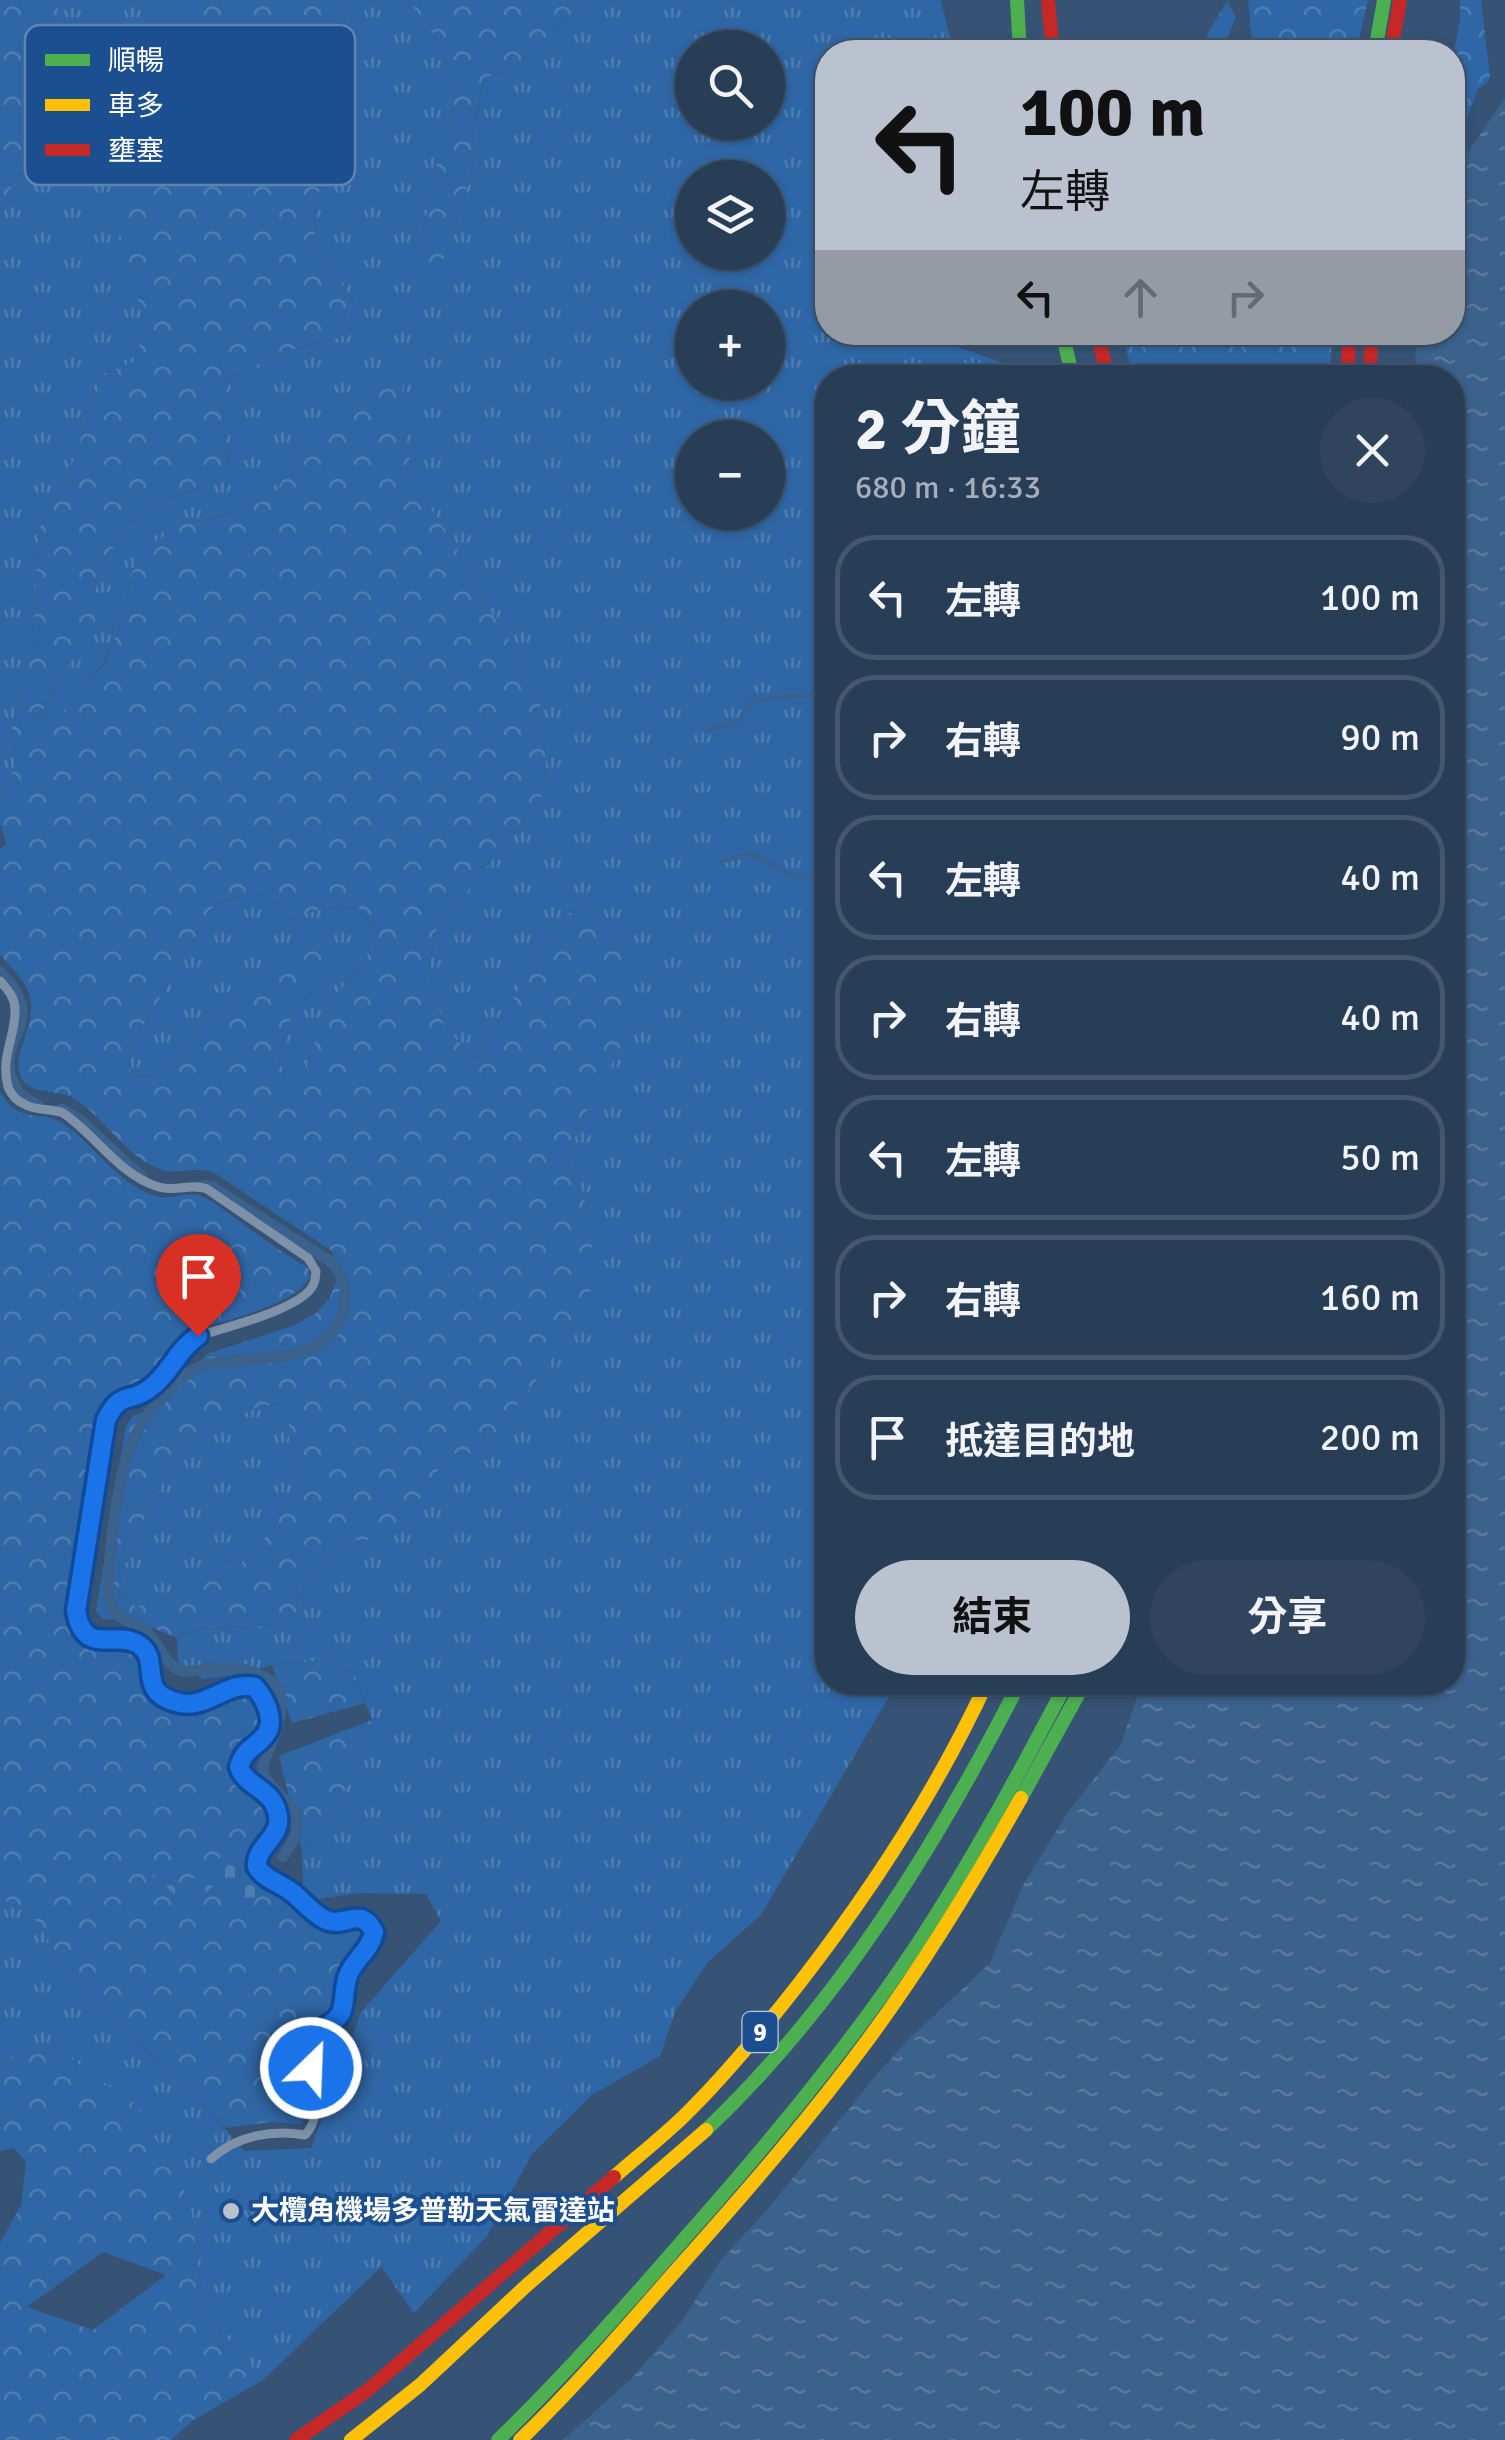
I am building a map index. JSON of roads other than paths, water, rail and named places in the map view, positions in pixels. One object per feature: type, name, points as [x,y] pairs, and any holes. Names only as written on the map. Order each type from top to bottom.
[{"type":"main road","points":[[1016,0],[1019,40]]},
{"type":"main road","points":[[1048,0],[1052,40]]},
{"type":"main road","points":[[1378,40],[1384,0]]},
{"type":"main road","points":[[1393,40],[1400,0]]},
{"type":"main road","name":"9","points":[[296,2440],[368,2390],[668,2130],[753,2042],[842,1928],[910,1824],[981,1695]]},
{"type":"main road","name":"9","points":[[351,2440],[658,2174],[766,2068],[865,1946],[934,1842],[1014,1695]]},
{"type":"main road","points":[[498,2440],[597,2337],[768,2142],[839,2054],[897,1975],[955,1884],[1016,1780],[1059,1695]]},
{"type":"main road","points":[[520,2440],[572,2389],[848,2068],[969,1892],[1078,1695]]},
{"type":"street","points":[[0,981],[15,1006],[1,1061],[4,1081],[13,1095],[24,1105],[63,1113],[146,1182],[166,1188],[208,1189],[308,1258],[316,1271],[312,1288],[303,1297],[286,1307],[198,1336],[151,1387],[123,1398],[114,1406],[106,1420],[76,1611],[81,1628],[90,1637],[142,1647],[150,1660],[153,1686],[168,1699],[194,1704],[238,1686],[259,1690],[268,1710],[268,1730],[246,1752],[239,1769],[246,1780],[268,1795],[278,1812],[278,1823],[258,1853],[257,1867],[326,1920],[360,1918],[374,1932],[372,1943],[350,1972],[338,2018],[320,2032],[315,2044],[311,2068],[314,2126],[304,2134],[272,2132],[243,2140],[212,2159]]},
{"type":"water","points":[[1505,98],[1505,2440],[563,2440],[632,2378],[682,2321],[720,2261],[771,2205],[876,2075],[990,1963],[1023,1885],[1066,1815],[1121,1744],[1138,1695],[1465,1695],[1465,365],[1415,365],[1416,345],[1465,345],[1465,157]]},
{"type":"waterway","points":[[707,730],[738,722],[752,700],[815,694]]},
{"type":"waterway","points":[[723,861],[752,854],[795,876],[815,875]]},
{"type":"waterway","points":[[0,972],[22,1008],[10,1054],[10,1073],[17,1089],[38,1105]]},
{"type":"waterway","points":[[61,1109],[79,1119],[142,1177]]},
{"type":"waterway","points":[[199,1186],[211,1186],[333,1263],[344,1286],[343,1312],[336,1328],[311,1348],[278,1357],[203,1365],[158,1401],[139,1429],[124,1466],[111,1541],[109,1597],[115,1612],[148,1633],[177,1668],[243,1669],[276,1686],[280,1715],[263,1772],[296,1813],[296,1836],[283,1857]]},
{"type":"place","name":"大欖角機場多普勒天氣雷達站","points":[[231,2211]]}]
